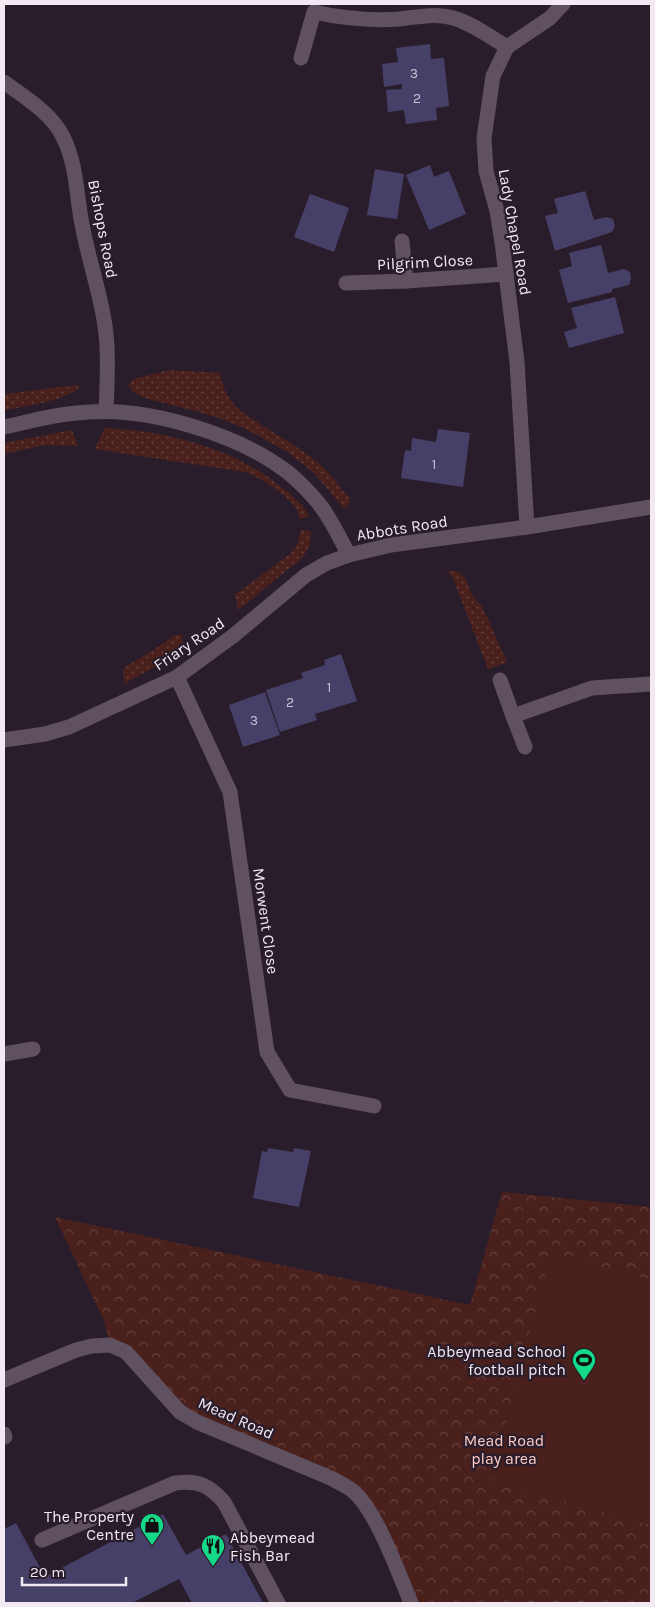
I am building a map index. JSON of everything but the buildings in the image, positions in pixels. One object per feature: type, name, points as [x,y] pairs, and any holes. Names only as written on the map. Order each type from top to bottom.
[{"type":"street","points":[[301,58],[315,8],[352,18],[398,19],[420,16],[452,18],[468,24],[507,47],[550,18],[563,4]]},
{"type":"street","name":"Lady Chapel Road","points":[[507,47],[493,76],[484,138],[486,171],[496,211],[517,362],[527,527]]},
{"type":"street","name":"Bishops Road","points":[[4,82],[47,115],[62,134],[70,154],[76,180],[86,247],[102,312],[107,346],[106,411]]},
{"type":"street","points":[[402,241],[406,281]]},
{"type":"street","name":"Pilgrim Close","points":[[346,283],[506,274]]},
{"type":"street","name":"Abbots Road","points":[[4,427],[66,414],[106,411],[143,415],[190,426],[244,446],[271,461],[299,482],[318,502],[349,555],[391,545],[527,527],[651,507]]},
{"type":"street","name":"Friary Road","points":[[4,740],[45,734],[69,727],[177,677],[233,636],[306,575],[327,563],[349,555]]},
{"type":"street","name":"Morwent Close","points":[[177,677],[230,792],[267,1052],[290,1090],[374,1106]]},
{"type":"street","points":[[500,680],[525,748]]},
{"type":"street","points":[[513,716],[592,688],[651,684]]},
{"type":"street","points":[[4,1054],[33,1049]]},
{"type":"street","name":"Mead Road","points":[[4,1380],[76,1350],[92,1346],[110,1345],[126,1352],[180,1412],[197,1422],[333,1479],[353,1491],[369,1510],[411,1603]]},
{"type":"street","points":[[42,1540],[176,1483],[187,1481],[200,1484],[213,1489],[224,1502],[278,1603]]},
{"type":"green space","points":[[169,370],[220,373],[223,385],[232,402],[253,420],[300,449],[321,465],[349,498],[350,501],[347,507],[344,508],[314,473],[286,451],[225,420],[145,398],[134,392],[128,385],[134,379]]},
{"type":"green space","points":[[76,385],[80,387],[54,400],[4,410],[4,394]]},
{"type":"green space","points":[[105,428],[174,437],[219,451],[261,472],[300,503],[309,516],[300,519],[296,508],[280,492],[245,472],[94,449]]},
{"type":"green space","points":[[72,430],[78,446],[45,445],[4,454],[4,443]]},
{"type":"green space","points":[[301,530],[311,531],[311,539],[304,556],[238,610],[235,595],[291,553],[297,545]]},
{"type":"green space","points":[[454,571],[460,573],[465,578],[471,593],[483,608],[507,662],[488,669],[452,576],[448,573],[442,573]]},
{"type":"green space","points":[[175,635],[182,635],[183,651],[124,684],[123,668]]},
{"type":"green space","name":"Mead Road play area","points":[[502,1192],[651,1207],[651,1603],[411,1603],[353,1491],[197,1422],[110,1345],[104,1321],[55,1217],[470,1305]]},
{"type":"green space","name":"Abbeymead School football pitch","points":[[551,1254],[651,1280],[651,1525],[490,1482]]},
{"type":"place","name":"Abbeymead School football pitch","points":[[584,1381]]},
{"type":"place","name":"The Property Centre","points":[[152,1546]]},
{"type":"place","name":"Abbeymead Fish Bar","points":[[213,1567]]}]
